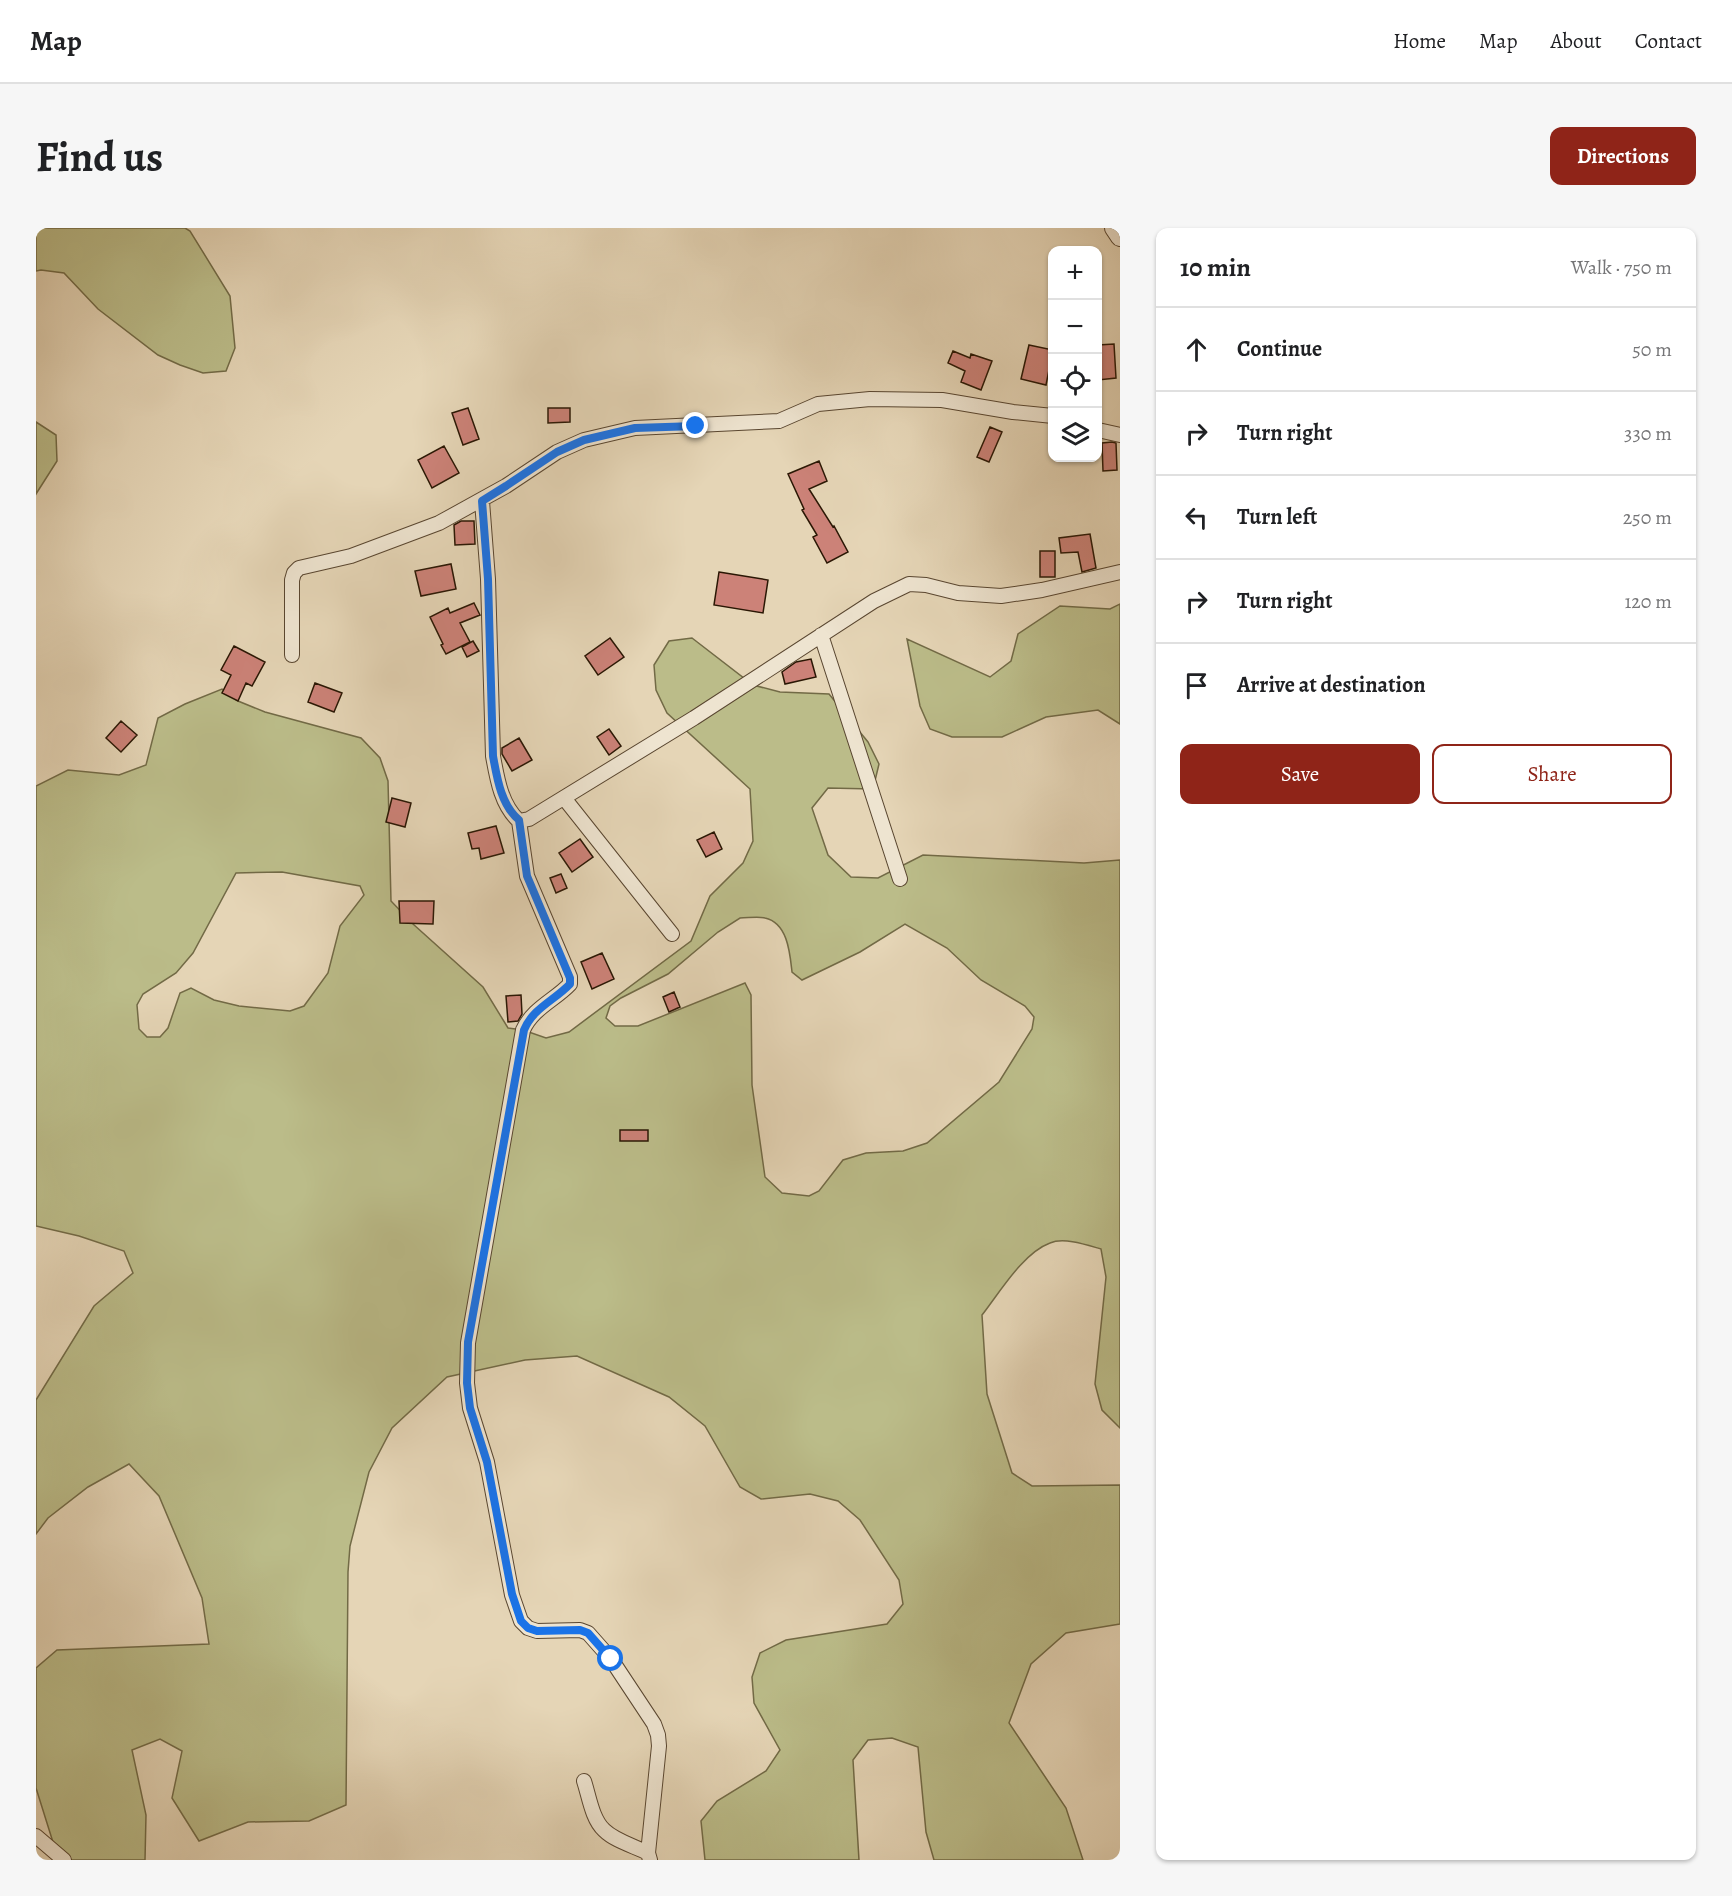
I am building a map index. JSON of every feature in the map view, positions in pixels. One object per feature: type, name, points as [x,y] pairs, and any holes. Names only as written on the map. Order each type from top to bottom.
[{"type":"street","points":[[1114,228],[1120,237]]},
{"type":"street","points":[[292,655],[292,580],[294,573],[308,565],[351,556],[439,522],[482,501],[557,452],[584,440],[635,428],[779,421],[818,404],[870,399],[942,400],[1048,416]]},
{"type":"street","points":[[1102,431],[1120,435]]},
{"type":"street","points":[[482,501],[488,579],[493,756],[497,783],[512,814],[519,820],[527,876],[570,978],[570,984],[537,1010],[528,1020],[524,1030],[468,1342],[467,1383],[470,1408],[487,1462],[512,1594],[521,1621],[528,1628],[537,1631],[580,1630],[588,1633],[611,1659],[654,1724],[659,1746],[649,1856],[613,1837],[603,1829],[594,1813],[584,1781]]},
{"type":"street","points":[[519,820],[529,819],[564,798],[694,718],[874,601],[909,584],[926,585],[958,593],[1001,596],[1042,590],[1120,572]]},
{"type":"street","points":[[821,635],[900,879]]},
{"type":"street","points":[[564,798],[672,934]]},
{"type":"street","points":[[36,1836],[64,1860]]},
{"type":"green space","points":[[36,228],[185,228],[190,231],[230,296],[235,348],[226,371],[203,373],[158,355],[98,309],[64,273],[36,271]]},
{"type":"green space","points":[[36,422],[56,435],[57,461],[36,494]]},
{"type":"green space","points":[[1120,604],[1120,724],[1098,710],[1046,717],[1002,737],[952,737],[930,729],[920,706],[907,639],[990,677],[1011,661],[1018,634],[1060,606],[1110,609]]},
{"type":"green space","points":[[692,638],[753,685],[780,692],[829,694],[868,742],[879,764],[873,789],[828,788],[812,808],[828,855],[851,877],[878,878],[923,855],[1084,863],[1120,860],[1120,1428],[1102,1410],[1095,1384],[1106,1277],[1101,1249],[1076,1242],[1062,1241],[1056,1241],[1040,1248],[1021,1264],[982,1315],[987,1394],[1012,1473],[1032,1486],[1120,1485],[1120,1624],[1066,1633],[1031,1664],[1009,1723],[1066,1808],[1083,1860],[934,1860],[926,1832],[918,1747],[892,1738],[868,1740],[853,1760],[859,1860],[705,1860],[701,1821],[717,1801],[766,1771],[780,1750],[754,1703],[752,1677],[760,1653],[786,1640],[887,1624],[903,1604],[899,1580],[860,1520],[838,1501],[810,1494],[761,1499],[740,1487],[705,1426],[669,1397],[577,1356],[525,1360],[447,1377],[392,1428],[369,1472],[350,1546],[348,1572],[346,1805],[309,1821],[248,1822],[199,1841],[172,1798],[182,1751],[160,1739],[132,1750],[146,1815],[145,1860],[64,1860],[57,1855],[36,1788],[36,1668],[57,1650],[209,1644],[202,1598],[159,1496],[129,1464],[88,1487],[48,1518],[36,1534],[36,1400],[94,1306],[133,1273],[124,1251],[79,1236],[36,1226],[36,786],[68,770],[119,775],[146,765],[158,718],[222,689],[238,701],[265,712],[361,738],[380,758],[388,781],[391,901],[483,987],[508,1028],[523,1030],[546,1038],[569,1032],[691,941],[710,896],[743,863],[753,841],[750,789],[667,713],[656,690],[654,665],[669,641]],"holes":[[[282,872],[360,886],[364,895],[340,926],[328,973],[304,1006],[290,1011],[239,1006],[214,1000],[191,988],[180,993],[168,1028],[160,1037],[147,1037],[139,1029],[137,1005],[143,994],[176,973],[193,953],[236,873]],[[762,917],[779,926],[786,940],[792,972],[802,980],[860,952],[905,924],[947,948],[981,980],[1025,1006],[1034,1017],[1032,1029],[999,1082],[927,1143],[903,1151],[866,1153],[843,1160],[819,1191],[809,1196],[782,1193],[765,1177],[752,1085],[751,995],[745,983],[638,1026],[615,1026],[606,1018],[610,1006],[668,974],[718,932],[740,918]]]},
{"type":"building","points":[[1114,344],[1116,378],[1102,380],[1102,345]]},
{"type":"building","points":[[1029,345],[1048,349],[1046,385],[1021,379]]},
{"type":"building","points":[[953,351],[970,358],[971,354],[992,361],[981,390],[961,382],[965,371],[948,363]]},
{"type":"building","points":[[468,408],[479,439],[463,445],[452,413]]},
{"type":"building","points":[[548,408],[570,408],[570,422],[548,423]]},
{"type":"building","points":[[990,427],[1002,432],[989,462],[977,457]]},
{"type":"building","points":[[1102,443],[1116,443],[1117,470],[1103,471]]},
{"type":"building","points":[[444,446],[459,473],[432,488],[418,460]]},
{"type":"building","points":[[819,461],[827,481],[809,489],[848,552],[827,563],[813,537],[817,535],[802,510],[804,509],[788,474]]},
{"type":"building","points":[[461,521],[474,521],[475,544],[455,545],[454,525]]},
{"type":"building","points":[[1090,534],[1096,568],[1082,572],[1078,552],[1061,553],[1059,538]]},
{"type":"building","points":[[1040,551],[1055,551],[1055,577],[1040,577]]},
{"type":"building","points":[[451,564],[456,589],[421,596],[415,571]]},
{"type":"building","points":[[719,572],[768,580],[763,613],[714,605]]},
{"type":"building","points":[[474,603],[480,615],[460,623],[470,642],[446,654],[430,617],[448,608],[450,613]]},
{"type":"building","points":[[610,638],[624,657],[598,675],[585,656]]},
{"type":"building","points":[[473,641],[479,651],[467,657],[462,647]]},
{"type":"building","points":[[234,646],[265,662],[252,686],[246,683],[238,701],[222,693],[231,675],[221,670]]},
{"type":"building","points":[[811,659],[816,677],[785,684],[782,672],[796,662]]},
{"type":"building","points":[[315,683],[342,693],[334,712],[308,702]]},
{"type":"building","points":[[121,721],[137,735],[121,752],[106,738]]},
{"type":"building","points":[[609,729],[621,746],[609,755],[597,737]]},
{"type":"building","points":[[519,738],[532,760],[512,771],[502,754],[502,748]]},
{"type":"building","points":[[392,798],[411,803],[405,827],[386,822]]},
{"type":"building","points":[[496,826],[504,853],[481,859],[479,848],[472,849],[468,833]]},
{"type":"building","points":[[714,832],[722,849],[706,857],[697,840]]},
{"type":"building","points":[[580,839],[593,857],[572,872],[559,853]]},
{"type":"building","points":[[561,874],[567,888],[556,893],[550,878]]},
{"type":"building","points":[[399,901],[434,901],[433,924],[400,923]]},
{"type":"building","points":[[602,953],[614,979],[592,989],[581,962]]},
{"type":"building","points":[[674,992],[680,1007],[669,1012],[663,997]]},
{"type":"building","points":[[521,995],[522,1014],[518,1021],[508,1022],[506,996]]},
{"type":"building","points":[[620,1130],[648,1130],[648,1141],[620,1141]]},
{"type":"route","points":[[611,1659],[588,1633],[580,1630],[537,1631],[528,1628],[521,1621],[512,1594],[487,1462],[470,1408],[467,1383],[468,1342],[524,1030],[528,1020],[537,1010],[570,984],[570,978],[527,876],[519,820],[512,814],[497,783],[493,756],[488,579],[482,501],[557,452],[584,440],[635,428],[696,426]]}]
